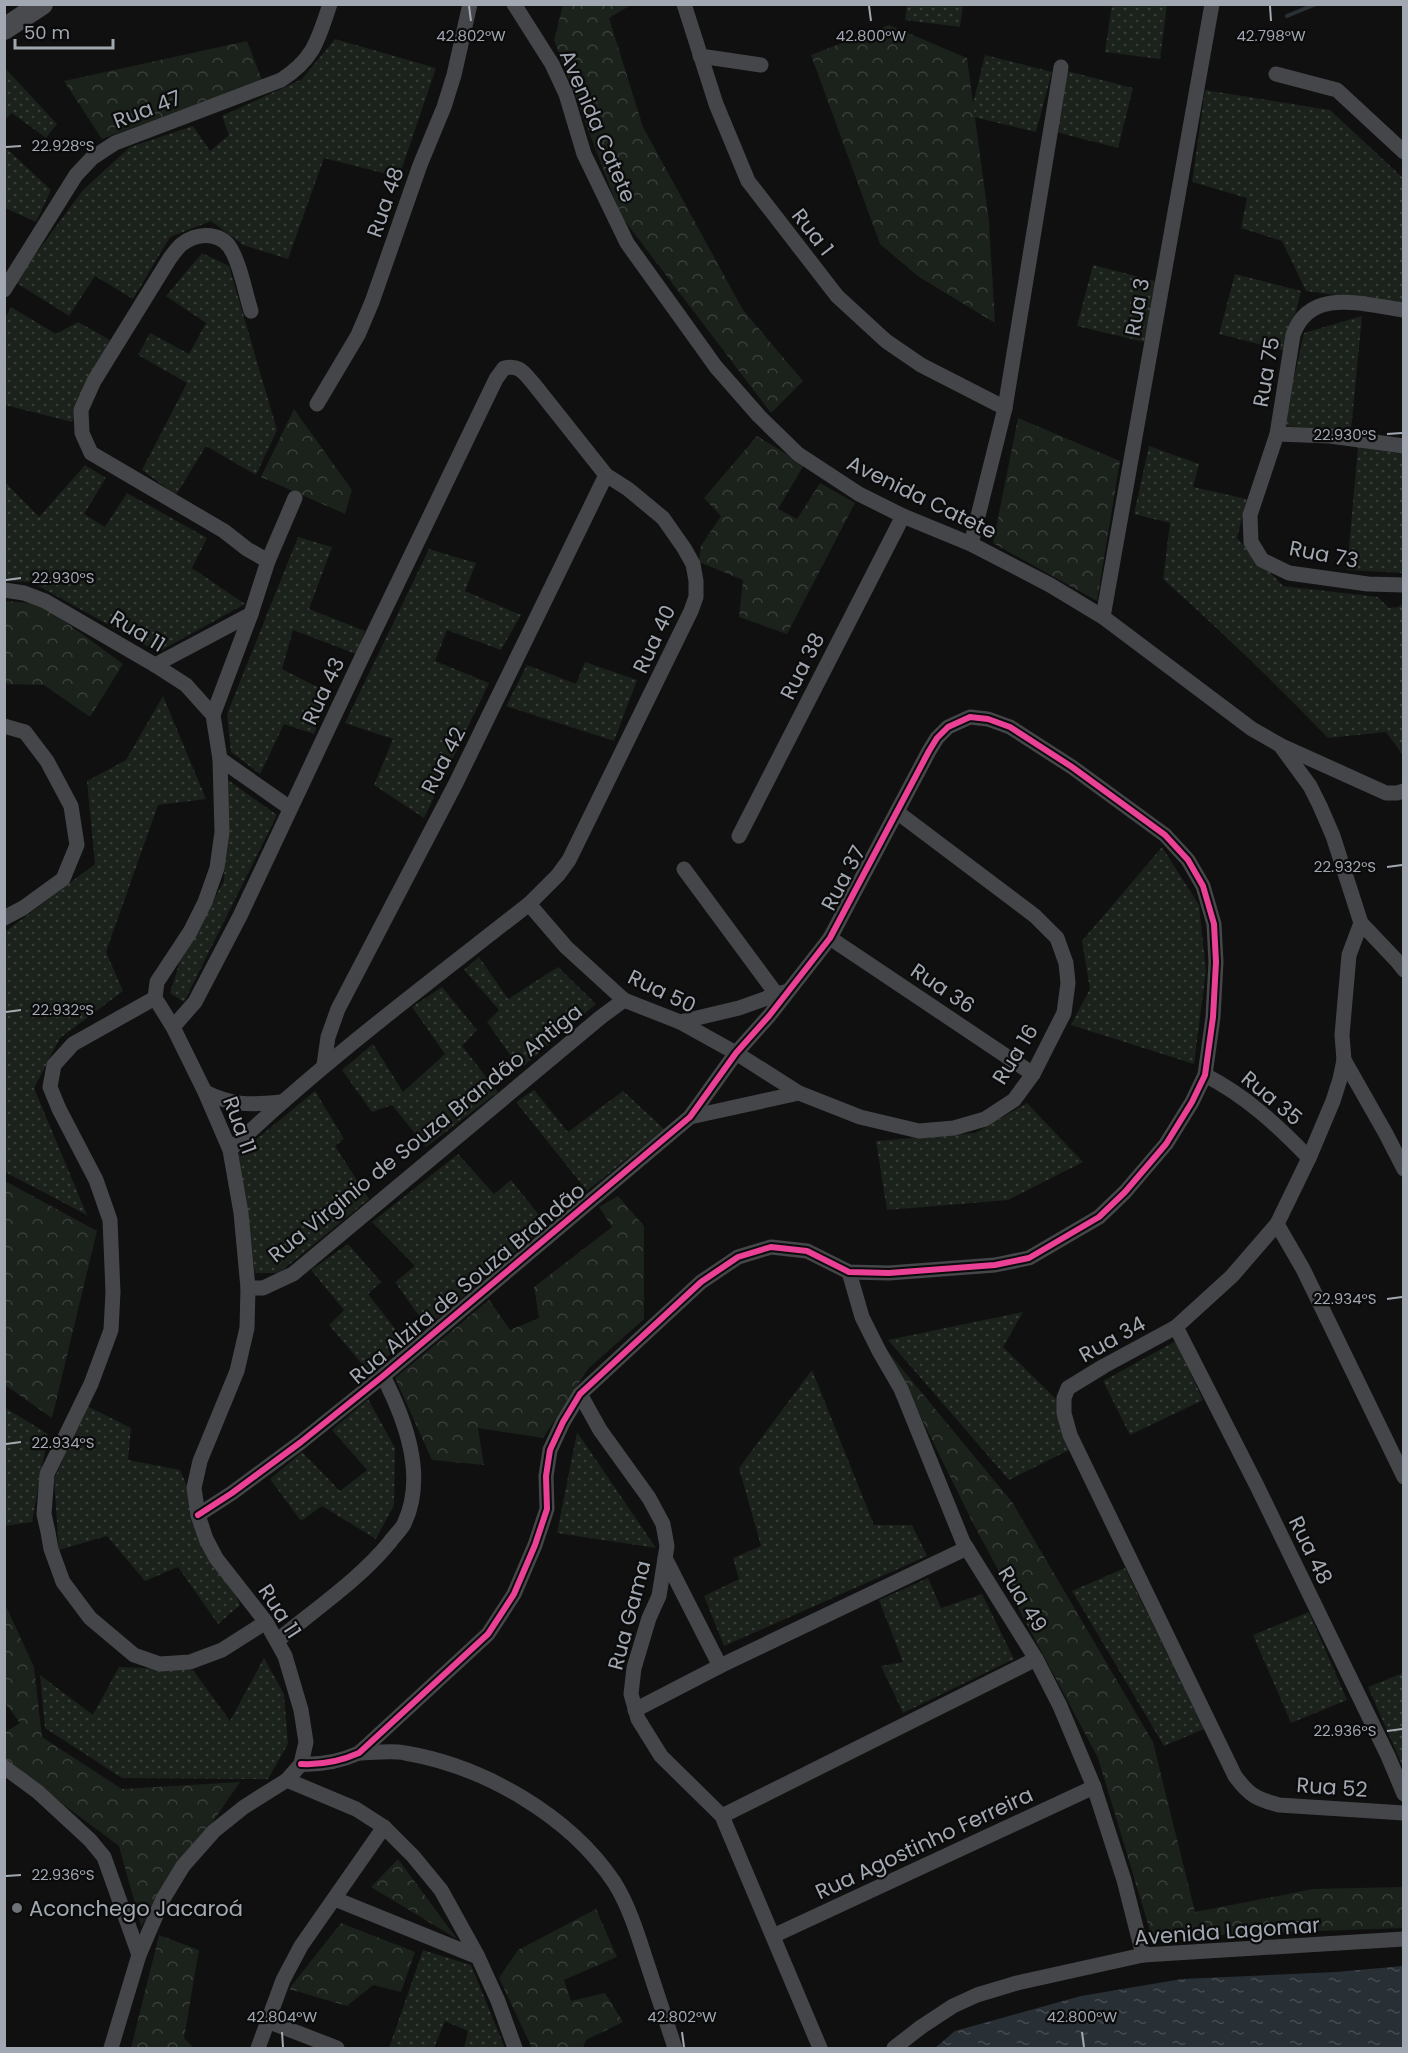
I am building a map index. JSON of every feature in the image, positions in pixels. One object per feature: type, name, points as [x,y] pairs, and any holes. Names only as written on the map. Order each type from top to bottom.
[{"type":"main road","points":[[4,29],[42,4]]},
{"type":"street","name":"Rua 47","points":[[4,290],[63,194],[92,158],[115,143],[257,91],[299,69],[316,44],[330,4]]},
{"type":"street","name":"Rua 48","points":[[317,404],[358,335],[372,302],[420,165],[444,107],[454,75],[470,4]]},
{"type":"street","name":"Avenida Catete","points":[[514,4],[552,64],[566,94],[584,154],[627,243],[716,367],[759,416],[798,454],[859,494],[903,516],[971,544],[1050,585],[1103,617],[1252,729],[1280,745],[1310,786],[1324,816],[1333,836],[1361,923]]},
{"type":"street","name":"Rua 1","points":[[684,4],[716,104],[748,181],[837,296],[886,341],[921,365],[1005,408]]},
{"type":"street","name":"Rua 3","points":[[1103,617],[1212,4]]},
{"type":"street","points":[[700,56],[761,65]]},
{"type":"street","points":[[971,544],[1005,408],[1061,67]]},
{"type":"street","points":[[1276,74],[1337,90],[1404,152]]},
{"type":"street","points":[[251,311],[233,251],[222,238],[208,234],[182,244],[170,258],[94,381],[81,410],[82,433],[91,453],[224,531],[247,549],[268,561]]},
{"type":"street","name":"Rua 75","points":[[1277,434],[1293,335],[1298,322],[1308,312],[1326,303],[1404,310]]},
{"type":"street","name":"Rua 40","points":[[230,1150],[324,1065],[529,904],[558,875],[569,861],[588,825],[696,597],[693,564],[663,518],[628,489],[606,475],[522,371],[514,366],[504,368]]},
{"type":"street","name":"Rua 43","points":[[173,1027],[195,1002],[240,916],[483,405],[504,368]]},
{"type":"street","points":[[1277,434],[1330,436],[1404,446]]},
{"type":"street","name":"Rua 73","points":[[1277,434],[1250,515],[1251,542],[1263,560],[1289,573],[1368,584],[1404,585]]},
{"type":"street","name":"Rua 42","points":[[324,1065],[328,1037],[338,1009],[456,783],[606,475]]},
{"type":"street","points":[[266,1622],[222,1650],[190,1662],[160,1664],[134,1654],[90,1618],[63,1582],[51,1549],[44,1514],[47,1474],[91,1384],[111,1330],[113,1292],[110,1220],[96,1180],[58,1109],[50,1087],[54,1065],[73,1044],[155,998],[157,982],[190,932],[205,902],[217,868],[222,832],[220,759],[213,715],[251,614],[268,561],[295,498]]},
{"type":"street","name":"Rua 38","points":[[739,836],[903,516]]},
{"type":"street","name":"Rua 11","points":[[4,590],[24,593],[45,601],[155,665],[186,685],[213,715]]},
{"type":"street","points":[[155,665],[251,614]]},
{"type":"street","name":"Rua 37","points":[[736,1053],[756,1032],[783,993],[830,938],[937,738],[948,727],[970,717],[988,719],[1010,728],[1072,767],[1165,835],[1188,860],[1203,886],[1214,924],[1216,962],[1214,1017],[1205,1075]]},
{"type":"street","points":[[4,726],[25,732],[47,761],[71,806],[77,845],[63,879],[23,908],[4,918]]},
{"type":"street","points":[[1280,745],[1386,792],[1397,793],[1404,790]]},
{"type":"street","points":[[220,759],[290,808]]},
{"type":"street","name":"Rua 16","points":[[736,1053],[799,1094],[860,1117],[919,1131],[954,1128],[985,1119],[1014,1100],[1033,1074],[1064,1013],[1068,984],[1066,963],[1057,938],[1035,916],[897,812]]},
{"type":"street","points":[[680,1022],[739,1008],[783,993],[684,869]]},
{"type":"street","name":"Rua 50","points":[[529,904],[566,946],[624,1000],[680,1022],[736,1053]]},
{"type":"street","points":[[1361,923],[1404,970]]},
{"type":"street","name":"Rua 34","points":[[1259,1800],[1245,1791],[1235,1776],[1070,1434],[1064,1413],[1064,1398],[1068,1388],[1176,1327],[1232,1276],[1277,1224],[1333,1101],[1344,1060],[1342,1035],[1349,955],[1361,923]]},
{"type":"street","name":"Rua 36","points":[[830,938],[1033,1074]]},
{"type":"street","name":"Rua 11","points":[[155,998],[173,1027],[230,1150],[241,1213],[248,1287],[247,1328],[237,1371],[200,1461],[194,1488],[198,1515],[206,1539],[216,1558],[266,1622],[285,1656],[301,1710],[306,1742],[301,1764]]},
{"type":"street","name":"Rua Virginio de Souza Brandão Antiga","points":[[248,1287],[262,1288],[292,1274],[624,1000]]},
{"type":"street","name":"Rua Alzira de Souza Brandão","points":[[198,1515],[301,1442],[383,1376],[690,1117],[736,1053]]},
{"type":"street","points":[[1344,1060],[1404,1169]]},
{"type":"street","points":[[359,1753],[488,1634],[504,1612],[535,1545],[547,1509],[546,1476],[550,1450],[563,1422],[580,1394],[701,1282],[738,1257],[771,1247],[807,1251],[849,1272],[889,1273],[995,1265],[1029,1258],[1099,1217],[1125,1192],[1166,1144],[1192,1102],[1205,1075]]},
{"type":"street","name":"Rua 35","points":[[1205,1075],[1231,1089],[1255,1106],[1309,1158]]},
{"type":"street","points":[[205,1092],[224,1101],[254,1104],[281,1102]]},
{"type":"street","points":[[690,1117],[799,1094]]},
{"type":"street","points":[[1277,1224],[1302,1269],[1404,1477]]},
{"type":"street","name":"Rua 49","points":[[849,1272],[862,1317],[901,1389],[967,1548],[1036,1659],[1060,1706],[1094,1787],[1124,1880],[1143,1955]]},
{"type":"street","name":"Rua 48","points":[[1176,1327],[1268,1508],[1388,1756],[1404,1794]]},
{"type":"street","points":[[277,1641],[379,1555],[404,1525],[411,1501],[414,1475],[410,1444],[383,1376]]},
{"type":"street","name":"Rua Gama","points":[[580,1394],[600,1430],[649,1498],[663,1524],[667,1546],[659,1596],[649,1618],[634,1668],[631,1694],[638,1719],[661,1756],[722,1816],[820,2049]]},
{"type":"street","points":[[635,1710],[720,1666],[967,1548]]},
{"type":"street","points":[[665,1558],[720,1666]]},
{"type":"street","points":[[722,1816],[1036,1659]]},
{"type":"street","points":[[111,2049],[139,1955],[164,1899],[183,1866],[214,1831],[244,1807],[287,1780],[301,1764],[317,1765],[359,1753],[403,1752],[483,1776],[540,1808],[587,1848],[614,1883],[635,1927],[675,2049]]},
{"type":"street","points":[[4,1767],[38,1792],[90,1840],[104,1857],[139,1955]]},
{"type":"street","points":[[287,1780],[356,1809],[384,1827],[441,1890],[478,1957],[498,2001],[515,2049]]},
{"type":"street","name":"Rua Agostinho Ferreira","points":[[773,1936],[1094,1787]]},
{"type":"street","name":"Rua 52","points":[[1259,1800],[1279,1805],[1404,1813]]},
{"type":"street","points":[[258,2049],[283,1980],[301,1946],[384,1827]]},
{"type":"street","points":[[335,1899],[478,1957]]},
{"type":"street","name":"Avenida Lagomar","points":[[894,2049],[921,2027],[954,2006],[977,1995],[1017,1983],[1143,1955],[1404,1939]]},
{"type":"street","points":[[267,2021],[337,2049]]},
{"type":"green space","points":[[1112,4],[1167,5],[1160,59],[1105,52]]},
{"type":"green space","points":[[563,5],[631,5],[609,18],[643,127],[743,310],[803,381],[771,413],[621,216],[554,40]]},
{"type":"green space","points":[[907,5],[963,5],[960,27],[905,20]]},
{"type":"green space","points":[[889,25],[967,58],[989,222],[995,323],[919,277],[880,244],[811,55]]},
{"type":"green space","points":[[335,39],[436,68],[399,177],[324,158],[288,259],[243,245],[211,221],[170,237],[133,299],[95,276],[69,316],[15,282],[83,190],[130,147],[193,126],[210,151],[229,135],[222,116],[302,79]]},
{"type":"green space","points":[[247,41],[262,80],[102,139],[64,81]]},
{"type":"green space","points":[[985,55],[1052,72],[1036,132],[970,116]]},
{"type":"green space","points":[[5,68],[57,124],[46,138],[12,113],[5,119]]},
{"type":"green space","points":[[1067,71],[1133,88],[1118,148],[1052,131]]},
{"type":"green space","points":[[1205,90],[1330,110],[1403,178],[1403,304],[1306,291],[1282,241],[1241,228],[1247,198],[1192,182]]},
{"type":"green space","points":[[5,147],[51,190],[36,222],[5,208]]},
{"type":"green space","points":[[202,253],[229,266],[277,430],[256,475],[206,446],[176,495],[142,470],[187,383],[138,355],[150,333],[189,354],[206,323],[166,296]]},
{"type":"green space","points":[[1093,265],[1159,282],[1144,342],[1077,326]]},
{"type":"green space","points":[[1235,274],[1301,291],[1286,351],[1219,334]]},
{"type":"green space","points":[[11,307],[56,334],[78,322],[110,340],[72,422],[5,405],[4,320]]},
{"type":"green space","points":[[1362,316],[1351,430],[1283,426],[1304,333]]},
{"type":"green space","points":[[294,409],[352,490],[345,514],[261,477]]},
{"type":"green space","points":[[1018,418],[1120,461],[1097,601],[993,543]]},
{"type":"green space","points":[[757,436],[804,465],[778,509],[797,519],[820,483],[855,503],[787,634],[739,617],[743,580],[699,562],[701,546],[721,516],[704,498]]},
{"type":"green space","points":[[1149,446],[1199,464],[1193,487],[1247,499],[1237,538],[1283,586],[1378,597],[1389,608],[1398,607],[1403,603],[1403,755],[1386,732],[1328,738],[1247,657],[1163,579],[1170,523],[1134,514]]},
{"type":"green space","points":[[1358,447],[1403,454],[1403,573],[1347,570]]},
{"type":"green space","points":[[85,465],[106,478],[84,514],[105,527],[127,493],[207,538],[192,568],[245,604],[158,652],[31,582],[5,581],[5,482],[39,517]]},
{"type":"green space","points":[[298,537],[332,547],[309,609],[365,631],[356,654],[293,630],[282,669],[329,693],[314,734],[284,724],[260,774],[231,752],[227,714]]},
{"type":"green space","points":[[429,549],[476,563],[465,591],[521,615],[501,650],[447,630],[435,661],[489,683],[424,818],[374,785],[393,739],[345,723]]},
{"type":"green space","points":[[4,601],[41,604],[123,664],[90,717],[44,685],[5,684]]},
{"type":"green space","points":[[585,662],[637,680],[614,741],[506,706],[527,665],[576,684]]},
{"type":"green space","points":[[163,696],[206,799],[158,805],[106,952],[123,991],[60,1038],[34,1088],[87,1215],[5,1172],[5,932],[95,864],[87,781],[126,760]]},
{"type":"green space","points":[[228,780],[277,815],[184,1002],[170,993],[180,961],[224,881]]},
{"type":"green space","points":[[1162,847],[1199,905],[1206,971],[1194,1064],[1071,1025],[1090,989],[1082,941]]},
{"type":"green space","points":[[479,957],[508,999],[558,967],[596,1004],[520,1069],[487,1022],[499,1010],[464,970]]},
{"type":"green space","points":[[442,987],[477,1030],[462,1046],[498,1092],[426,1147],[392,1105],[372,1112],[342,1070],[373,1044],[403,1092],[445,1054],[412,1007]]},
{"type":"green space","points":[[534,1090],[568,1132],[623,1091],[664,1129],[587,1191],[516,1102]]},
{"type":"green space","points":[[315,1091],[344,1139],[335,1146],[369,1199],[279,1273],[255,1273],[236,1156]]},
{"type":"green space","points":[[1027,1103],[1083,1162],[1008,1200],[887,1210],[876,1141],[975,1133]]},
{"type":"green space","points":[[458,1154],[494,1194],[511,1180],[547,1225],[427,1327],[395,1282],[415,1266],[372,1222]]},
{"type":"green space","points":[[5,1181],[97,1231],[52,1418],[5,1385]]},
{"type":"green space","points":[[618,1196],[644,1226],[644,1319],[588,1369],[543,1438],[478,1428],[484,1465],[432,1460],[395,1378],[489,1300],[510,1330],[539,1318],[534,1287],[612,1227],[599,1207]]},
{"type":"green space","points":[[348,1244],[381,1282],[368,1294],[406,1343],[368,1371],[329,1325],[344,1310],[311,1270]]},
{"type":"green space","points":[[1023,1312],[1003,1347],[1057,1400],[1069,1450],[1009,1480],[888,1340]]},
{"type":"green space","points":[[1176,1341],[1203,1400],[1130,1435],[1103,1381]]},
{"type":"green space","points":[[889,1353],[1012,1502],[1153,1742],[1195,1912],[1313,1889],[1403,1887],[1403,1928],[1152,1937],[1098,1758],[973,1523]]},
{"type":"green space","points":[[812,1370],[874,1525],[912,1525],[927,1556],[724,1646],[704,1596],[739,1579],[733,1558],[761,1546],[739,1468]]},
{"type":"green space","points":[[368,1399],[395,1448],[394,1505],[376,1539],[322,1506],[301,1521],[270,1479],[302,1452],[340,1491],[367,1470],[332,1430]]},
{"type":"green space","points":[[85,1405],[131,1428],[128,1460],[180,1470],[240,1605],[218,1624],[178,1567],[145,1581],[107,1536],[59,1550],[54,1480]]},
{"type":"green space","points":[[4,1407],[48,1434],[32,1522],[5,1526]]},
{"type":"green space","points":[[577,1432],[656,1548],[557,1533]]},
{"type":"green space","points":[[1125,1568],[1204,1729],[1164,1746],[1072,1591]]},
{"type":"green space","points":[[928,1578],[941,1608],[982,1594],[1014,1659],[903,1713],[881,1666],[903,1662],[879,1600]]},
{"type":"green space","points":[[5,1604],[34,1667],[42,1737],[122,1789],[240,1782],[141,1926],[119,1846],[5,1761],[4,1733],[20,1723],[5,1703]]},
{"type":"green space","points":[[1309,1612],[1347,1700],[1291,1723],[1253,1635]]},
{"type":"green space","points":[[264,1658],[284,1694],[288,1744],[268,1779],[122,1778],[45,1728],[40,1675],[93,1715],[119,1667],[193,1670],[230,1721]]},
{"type":"green space","points":[[1403,1673],[1403,1767],[1368,1687]]},
{"type":"green space","points":[[398,1859],[457,1939],[371,1887]]},
{"type":"green space","points":[[596,1909],[617,1957],[564,1980],[571,2001],[605,1993],[623,2022],[586,2040],[583,2048],[532,2048],[499,1978],[518,1950]]},
{"type":"green space","points":[[341,1923],[415,1952],[401,1992],[373,1985],[347,2006],[289,1989]]},
{"type":"green space","points":[[159,1935],[199,1950],[184,2038],[194,2048],[131,2048]]},
{"type":"green space","points":[[423,1950],[471,1965],[505,2048],[464,2048],[468,2031],[445,2021],[434,2048],[389,2048]]},
{"type":"water","points":[[1403,1966],[1403,2048],[935,2048],[955,2031],[1081,1996],[1182,1979],[1336,1972]]},
{"type":"waterway","points":[[1287,16],[1316,4]]},
{"type":"cycle path","points":[[198,1515],[301,1442],[383,1376],[690,1117],[736,1053],[769,1016],[830,938],[929,751],[948,727],[970,717],[988,719],[1010,727],[1072,767],[1165,835],[1188,860],[1203,886],[1214,924],[1216,962],[1213,1017],[1205,1075],[1192,1102],[1166,1144],[1125,1192],[1099,1217],[1029,1258],[995,1265],[889,1273],[849,1272],[807,1251],[771,1247],[738,1257],[701,1282],[580,1394],[563,1422],[550,1450],[546,1476],[547,1509],[535,1545],[514,1594],[488,1634],[359,1753],[331,1762],[301,1764]]},
{"type":"place","name":"Aconchego Jacaroá","points":[[17,1908]]}]
